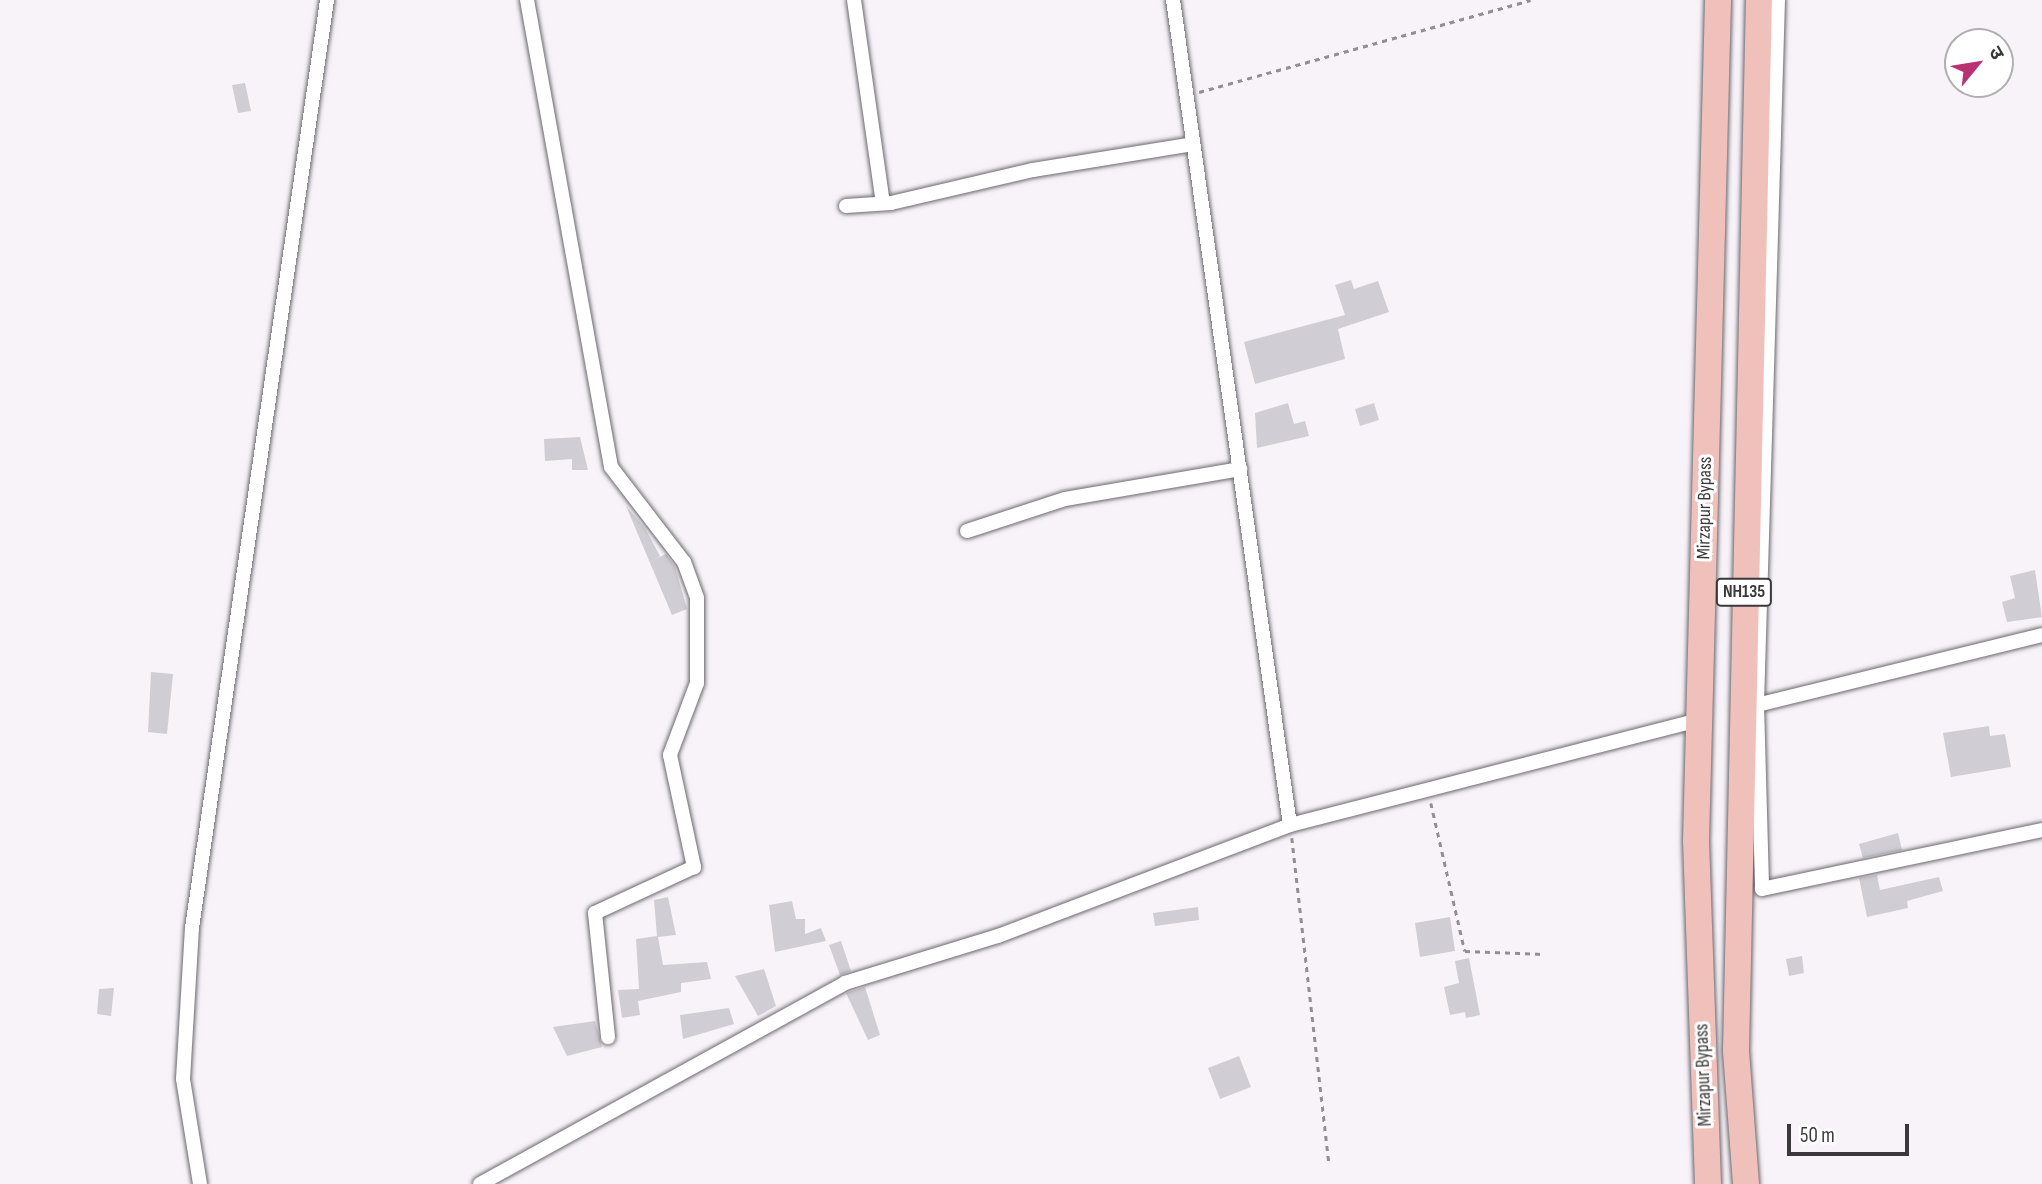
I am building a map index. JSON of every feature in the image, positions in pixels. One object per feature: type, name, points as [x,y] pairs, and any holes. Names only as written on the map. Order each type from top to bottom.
[{"type":"highway","name":"Mirzapur Bypass","points":[[1708,1184],[1696,841],[1718,0]]},
{"type":"highway","name":"NH135","points":[[1746,1184],[1736,1051],[1759,0]]},
{"type":"street","points":[[201,1184],[183,1070],[192,928],[327,0]]},
{"type":"street","points":[[527,0],[611,467],[684,562],[697,598],[697,683],[670,755],[694,867],[594,913],[608,1037]]},
{"type":"street","points":[[854,0],[883,203]]},
{"type":"street","points":[[1172,0],[1290,825]]},
{"type":"street","points":[[1778,0],[1757,705],[1762,889],[2042,830]]},
{"type":"street","points":[[846,206],[883,203],[1193,144]]},
{"type":"street","points":[[967,531],[1065,499],[1240,469]]},
{"type":"street","points":[[1757,705],[2042,635]]},
{"type":"street","points":[[480,1184],[845,984],[998,936],[1290,825],[1699,720]]},
{"type":"path","points":[[1186,95],[1530,0]]},
{"type":"path","points":[[1427,789],[1465,951],[1544,954]]},
{"type":"path","points":[[1290,825],[1315,997],[1329,1162]]},
{"type":"building","points":[[245,83],[251,111],[238,113],[232,85]]},
{"type":"building","points":[[1351,280],[1354,289],[1378,281],[1389,312],[1338,329],[1345,359],[1255,384],[1244,342],[1345,315],[1335,285]]},
{"type":"building","points":[[1288,403],[1294,424],[1305,421],[1309,436],[1257,448],[1255,413]]},
{"type":"building","points":[[1374,403],[1379,420],[1360,426],[1355,409]]},
{"type":"building","points":[[580,437],[588,470],[572,470],[572,459],[545,461],[544,439]]},
{"type":"building","points":[[626,506],[645,528],[660,556],[655,559],[666,554],[675,567],[687,609],[672,615]]},
{"type":"building","points":[[2035,570],[2042,617],[2007,622],[2002,602],[2015,598],[2010,576]]},
{"type":"building","points":[[151,672],[173,674],[167,734],[148,732]]},
{"type":"building","points":[[1989,726],[1990,736],[2005,734],[2011,767],[1951,777],[1943,733]]},
{"type":"building","points":[[1898,833],[1902,850],[1863,858],[1859,844]]},
{"type":"building","points":[[1877,875],[1880,890],[1939,877],[1943,891],[1907,901],[1908,908],[1867,917],[1859,878]]},
{"type":"building","points":[[668,897],[676,935],[658,937],[663,965],[707,962],[711,979],[681,983],[681,992],[638,1001],[640,1015],[622,1018],[618,990],[639,989],[636,939],[657,936],[654,900]]},
{"type":"building","points":[[792,901],[796,919],[805,919],[805,934],[821,928],[826,941],[775,952],[769,905]]},
{"type":"building","points":[[1198,907],[1199,920],[1155,926],[1153,913]]},
{"type":"building","points":[[1450,917],[1455,951],[1420,957],[1415,923]]},
{"type":"building","points":[[841,941],[851,971],[840,975],[829,945]]},
{"type":"building","points":[[1802,956],[1804,973],[1789,976],[1786,959]]},
{"type":"building","points":[[1469,958],[1480,1015],[1466,1018],[1465,1012],[1450,1015],[1444,987],[1459,983],[1455,961]]},
{"type":"building","points":[[764,969],[776,1006],[758,1016],[735,976]]},
{"type":"building","points":[[865,987],[880,1035],[868,1040],[846,993]]},
{"type":"building","points":[[114,988],[111,1016],[97,1014],[99,989]]},
{"type":"building","points":[[729,1008],[734,1024],[683,1039],[680,1015]]},
{"type":"building","points":[[595,1021],[602,1047],[567,1056],[553,1027]]},
{"type":"building","points":[[1239,1056],[1251,1087],[1220,1099],[1208,1068]]}]
